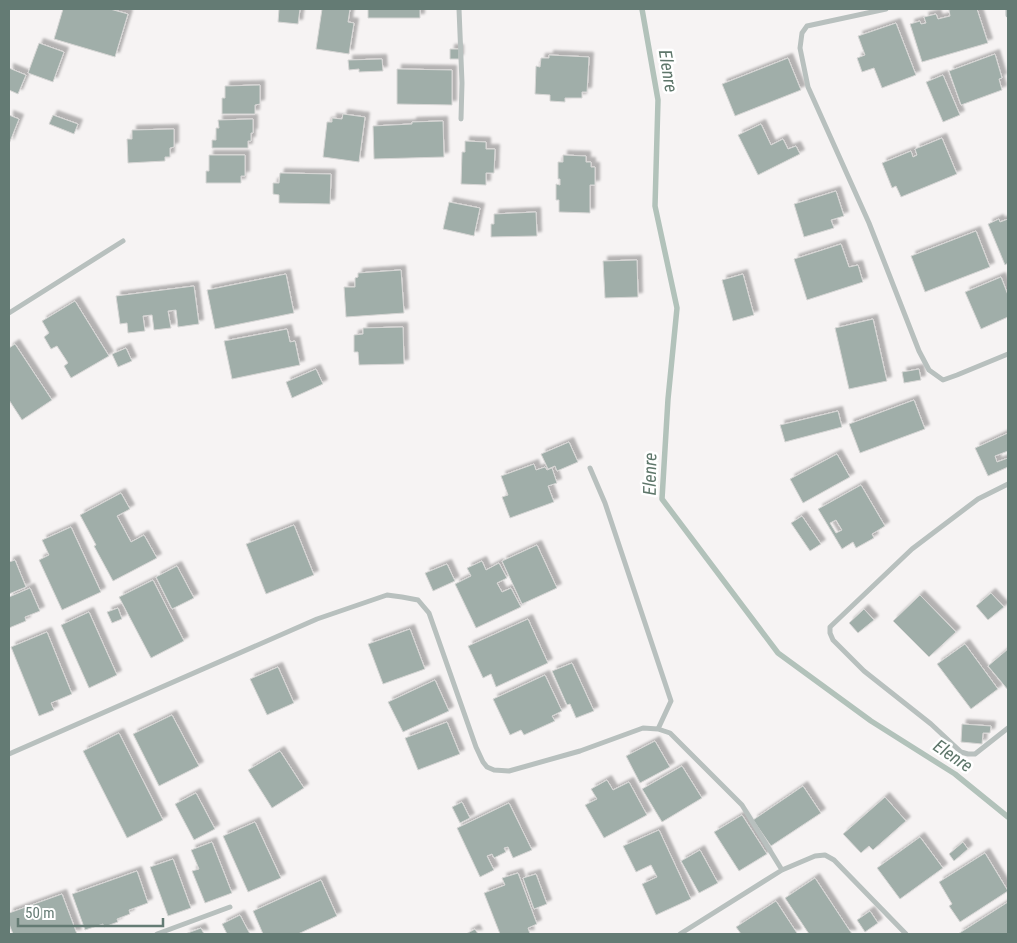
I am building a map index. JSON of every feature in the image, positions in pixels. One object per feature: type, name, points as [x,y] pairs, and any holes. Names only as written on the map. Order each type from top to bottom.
[{"type":"street","points":[[459,9],[462,83],[461,119]]},
{"type":"street","points":[[886,9],[807,26],[802,33],[800,48],[808,87],[868,223],[919,351],[929,370],[943,380],[1008,354]]},
{"type":"street","points":[[1008,9],[1008,15]]},
{"type":"street","points":[[9,313],[123,241]]},
{"type":"street","points":[[590,468],[605,503],[671,701],[658,729]]},
{"type":"street","points":[[1008,484],[978,500],[912,548],[830,627],[830,634],[833,640],[864,671],[931,724],[961,752],[975,754],[1008,728]]},
{"type":"street","points":[[9,754],[317,619],[387,595],[402,597],[418,600],[429,613],[476,747],[488,768],[509,771],[580,751],[643,728],[658,729],[670,734],[742,805],[782,870]]},
{"type":"street","points":[[680,934],[782,870],[815,856],[825,855],[834,860],[906,934]]},
{"type":"street","points":[[157,934],[230,906]]},
{"type":"building","points":[[63,9],[110,9],[128,14],[115,57],[54,39]]},
{"type":"building","points":[[279,9],[300,9],[298,24],[278,22]]},
{"type":"building","points":[[322,9],[350,9],[348,22],[354,23],[349,54],[316,49]]},
{"type":"building","points":[[368,9],[420,9],[420,18],[368,18]]},
{"type":"building","points":[[977,9],[988,43],[922,62],[910,24],[920,21],[921,24],[926,23],[924,17],[936,14],[938,19],[950,16],[949,10]]},
{"type":"building","points":[[896,23],[916,75],[882,88],[874,68],[862,72],[857,58],[865,55],[858,36]]},
{"type":"building","points":[[39,43],[64,52],[53,82],[28,73]]},
{"type":"building","points":[[450,49],[459,49],[459,59],[450,59]]},
{"type":"building","points":[[995,54],[1002,78],[999,79],[1002,90],[961,105],[949,71]]},
{"type":"building","points":[[549,55],[589,57],[587,92],[582,92],[582,98],[565,98],[565,102],[550,101],[550,95],[535,94],[536,66],[540,67],[541,58],[549,58]]},
{"type":"building","points":[[788,58],[801,90],[735,116],[722,84]]},
{"type":"building","points":[[382,59],[383,71],[359,72],[359,69],[349,70],[348,60]]},
{"type":"building","points":[[9,68],[26,75],[18,94],[9,90]]},
{"type":"building","points":[[397,69],[452,70],[452,105],[397,104]]},
{"type":"building","points":[[943,75],[960,115],[943,122],[926,82]]},
{"type":"building","points":[[260,85],[260,104],[255,105],[255,114],[222,114],[222,98],[225,98],[225,86]]},
{"type":"building","points":[[343,114],[365,117],[359,162],[323,157],[327,122],[332,122],[332,118],[342,119]]},
{"type":"building","points":[[9,115],[19,119],[9,144]]},
{"type":"building","points":[[53,115],[78,124],[74,134],[49,124]]},
{"type":"building","points":[[253,119],[253,133],[251,133],[251,141],[248,141],[248,148],[212,148],[212,140],[216,140],[216,128],[219,128],[218,120]]},
{"type":"building","points":[[443,121],[444,157],[374,159],[373,126]]},
{"type":"building","points":[[761,124],[771,145],[783,139],[788,149],[796,146],[800,154],[758,175],[738,135]]},
{"type":"building","points":[[174,129],[174,147],[170,148],[170,157],[165,157],[165,161],[128,163],[127,139],[132,139],[132,130]]},
{"type":"building","points":[[942,138],[957,174],[901,197],[896,186],[892,188],[882,163],[911,151],[913,157],[917,155],[915,149]]},
{"type":"building","points":[[465,141],[486,142],[486,149],[495,149],[494,173],[486,173],[486,185],[461,184],[462,152],[465,152]]},
{"type":"building","points":[[209,155],[245,155],[245,176],[241,176],[241,183],[206,183],[206,171],[209,171]]},
{"type":"building","points":[[563,155],[586,156],[586,162],[591,162],[591,167],[595,167],[595,185],[590,185],[590,213],[559,212],[559,200],[556,200],[556,184],[560,185],[558,162],[563,162]]},
{"type":"building","points":[[280,173],[331,174],[330,204],[279,203],[279,195],[273,194],[273,183],[279,183]]},
{"type":"building","points":[[836,191],[844,216],[831,220],[834,228],[804,237],[794,204]]},
{"type":"building","points":[[449,202],[480,208],[474,236],[443,229]]},
{"type":"building","points":[[536,212],[537,236],[491,237],[491,224],[494,224],[494,214]]},
{"type":"building","points":[[999,219],[1000,222],[1008,219],[1008,263],[1005,265],[988,224]]},
{"type":"building","points":[[976,231],[990,267],[925,292],[911,256]]},
{"type":"building","points":[[841,244],[849,267],[858,265],[863,282],[807,300],[794,259]]},
{"type":"building","points":[[637,260],[638,297],[605,298],[603,261]]},
{"type":"building","points":[[401,270],[404,313],[346,317],[344,287],[355,287],[355,278],[358,277],[358,273]]},
{"type":"building","points":[[286,274],[294,313],[215,329],[207,290]]},
{"type":"building","points":[[743,274],[754,315],[733,321],[722,280]]},
{"type":"building","points":[[1001,277],[1008,295],[1008,317],[981,329],[965,292]]},
{"type":"building","points":[[194,286],[199,324],[178,327],[176,310],[168,311],[171,328],[154,330],[152,315],[143,316],[145,331],[128,333],[127,323],[120,324],[116,296]]},
{"type":"building","points":[[75,301],[109,356],[71,378],[64,366],[68,363],[57,346],[51,349],[44,337],[49,333],[42,321]]},
{"type":"building","points":[[873,319],[887,381],[849,389],[835,328]]},
{"type":"building","points":[[403,327],[404,364],[359,365],[358,352],[354,352],[354,335],[363,334],[363,328]]},
{"type":"building","points":[[287,329],[290,342],[295,341],[300,365],[232,379],[224,341]]},
{"type":"building","points":[[15,344],[52,400],[22,420],[9,400],[9,348]]},
{"type":"building","points":[[126,348],[132,361],[118,367],[112,354]]},
{"type":"building","points":[[316,369],[323,384],[292,398],[286,382]]},
{"type":"building","points":[[919,369],[921,380],[904,383],[902,372]]},
{"type":"building","points":[[914,400],[925,429],[860,453],[849,424]]},
{"type":"building","points":[[838,411],[842,427],[785,442],[780,425]]},
{"type":"building","points":[[1008,433],[1008,451],[995,456],[997,462],[1008,458],[1008,467],[988,476],[975,448]]},
{"type":"building","points":[[569,442],[578,462],[557,471],[555,466],[548,469],[541,454]]},
{"type":"building","points":[[837,454],[850,477],[803,503],[790,479]]},
{"type":"building","points":[[534,464],[536,470],[545,467],[547,470],[552,468],[557,483],[548,486],[554,502],[510,518],[502,497],[508,495],[501,476]]},
{"type":"building","points":[[861,485],[885,526],[872,534],[874,538],[856,548],[853,542],[842,549],[818,509]],"holes":[[[836,520],[842,530],[836,533],[830,523]]]},
{"type":"building","points":[[121,493],[130,509],[117,516],[131,542],[144,535],[157,558],[113,581],[80,515]]},
{"type":"building","points":[[802,516],[821,544],[810,551],[791,523]]},
{"type":"building","points":[[294,525],[314,575],[266,594],[246,544]]},
{"type":"building","points":[[71,527],[101,592],[62,610],[39,560],[49,555],[42,540]]},
{"type":"building","points":[[537,545],[557,588],[522,604],[502,561]]},
{"type":"building","points":[[15,560],[26,587],[9,594],[9,562]]},
{"type":"building","points":[[482,561],[486,570],[499,563],[507,578],[497,583],[502,592],[511,588],[521,607],[476,628],[455,584],[471,576],[467,568]]},
{"type":"building","points":[[447,564],[455,581],[433,591],[425,573]]},
{"type":"building","points":[[177,566],[194,598],[172,609],[156,577]]},
{"type":"building","points":[[153,580],[184,641],[151,658],[119,597]]},
{"type":"building","points":[[30,588],[40,611],[25,617],[26,621],[9,628],[9,597]]},
{"type":"building","points":[[991,593],[1004,607],[988,620],[976,606]]},
{"type":"building","points":[[920,595],[956,632],[929,657],[893,621]]},
{"type":"building","points":[[118,608],[122,619],[112,623],[107,612]]},
{"type":"building","points":[[864,609],[874,620],[858,633],[849,623]]},
{"type":"building","points":[[89,612],[117,675],[89,688],[61,625]]},
{"type":"building","points":[[528,619],[548,663],[496,687],[491,674],[483,678],[468,646]]},
{"type":"building","points":[[410,629],[425,669],[383,684],[368,644]]},
{"type":"building","points":[[47,632],[72,694],[51,703],[54,710],[39,716],[11,647]]},
{"type":"building","points":[[965,644],[998,689],[971,709],[937,664]]},
{"type":"building","points":[[1008,649],[1008,690],[988,666]]},
{"type":"building","points":[[572,663],[594,711],[576,718],[570,704],[567,705],[552,671]]},
{"type":"building","points":[[278,667],[294,703],[267,715],[250,679]]},
{"type":"building","points":[[545,675],[562,711],[552,716],[555,721],[524,735],[521,730],[510,735],[493,699]]},
{"type":"building","points":[[435,680],[449,711],[403,732],[388,702]]},
{"type":"building","points":[[172,715],[199,766],[159,786],[133,734]]},
{"type":"building","points":[[447,722],[460,754],[418,770],[405,738]]},
{"type":"building","points":[[962,724],[991,726],[990,733],[983,733],[982,744],[961,742]]},
{"type":"building","points":[[119,733],[163,820],[127,838],[83,751]]},
{"type":"building","points":[[655,741],[670,767],[640,783],[626,756]]},
{"type":"building","points":[[280,751],[304,788],[272,808],[248,770]]},
{"type":"building","points":[[682,766],[702,798],[662,822],[642,789]]},
{"type":"building","points":[[607,780],[613,790],[629,782],[647,815],[604,838],[585,805],[597,799],[591,789]]},
{"type":"building","points":[[803,786],[821,813],[771,846],[753,820]]},
{"type":"building","points":[[196,793],[215,829],[194,840],[175,804]]},
{"type":"building","points":[[885,797],[906,821],[873,850],[869,846],[861,853],[843,834]]},
{"type":"building","points":[[462,802],[470,818],[460,823],[452,807]]},
{"type":"building","points":[[509,803],[532,850],[513,858],[508,847],[504,848],[506,852],[494,858],[492,854],[487,856],[494,870],[480,877],[457,828]]},
{"type":"building","points":[[742,815],[767,854],[739,871],[714,832]]},
{"type":"building","points":[[255,822],[281,878],[248,892],[223,836]]},
{"type":"building","points":[[659,830],[691,899],[656,915],[642,884],[657,877],[651,865],[636,872],[623,846]]},
{"type":"building","points":[[920,837],[943,868],[900,899],[877,868]]},
{"type":"building","points":[[212,842],[232,893],[205,903],[192,871],[199,869],[191,850]]},
{"type":"building","points":[[963,842],[968,849],[954,861],[949,854]]},
{"type":"building","points":[[700,850],[718,883],[699,893],[681,861]]},
{"type":"building","points":[[985,853],[1008,891],[960,922],[949,906],[952,904],[939,882]]},
{"type":"building","points":[[173,859],[191,908],[168,916],[150,867]]},
{"type":"building","points":[[137,871],[148,903],[129,910],[130,914],[117,919],[118,922],[104,927],[103,924],[85,930],[72,894]]},
{"type":"building","points":[[518,873],[537,924],[528,928],[530,934],[500,934],[484,893],[505,885],[502,878]]},
{"type":"building","points":[[536,874],[547,904],[534,909],[523,878]]},
{"type":"building","points":[[815,878],[852,934],[809,934],[785,898]]},
{"type":"building","points":[[321,880],[337,916],[298,934],[263,934],[253,911]]},
{"type":"building","points":[[62,894],[77,934],[13,934],[9,924],[9,913]]},
{"type":"building","points":[[776,901],[797,933],[741,934],[736,927]]},
{"type":"building","points":[[1008,902],[1008,934],[958,934]]},
{"type":"building","points":[[870,911],[878,923],[865,932],[857,920]]},
{"type":"building","points":[[240,915],[250,934],[227,934],[222,924]]},
{"type":"building","points":[[201,928],[204,934],[185,934]]},
{"type":"building","points":[[475,929],[478,934],[466,934]]},
{"type":"waterway","name":"Elenre","points":[[642,9],[658,100],[655,206],[677,308],[668,399],[662,499],[778,653],[871,721],[955,774],[1008,817]]}]
